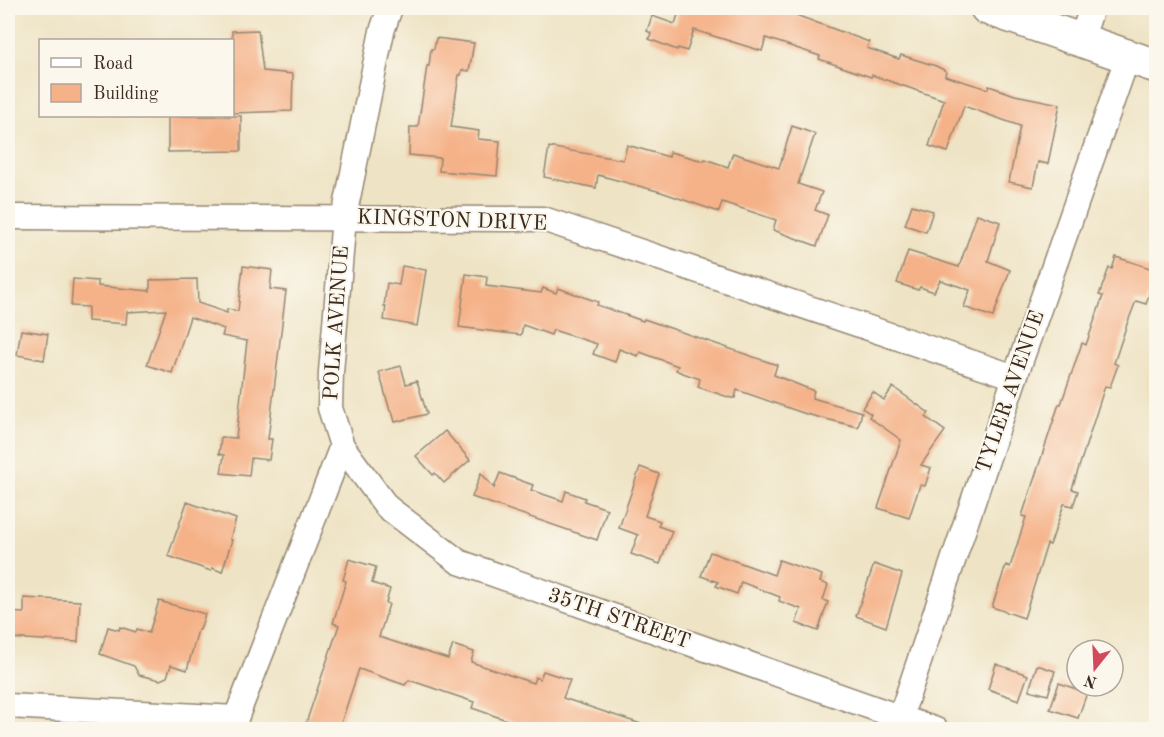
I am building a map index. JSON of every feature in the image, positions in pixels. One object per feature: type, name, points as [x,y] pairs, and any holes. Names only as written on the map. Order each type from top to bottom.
[{"type":"street","name":"POLK AVENUE","points":[[342,446],[330,408],[330,399],[344,218],[382,31],[390,8]]},
{"type":"street","points":[[987,8],[1142,61]]},
{"type":"street","points":[[1081,40],[1092,8]]},
{"type":"street","name":"TYLER AVENUE","points":[[898,724],[1015,377],[1142,61]]},
{"type":"street","name":"KINGSTON DRIVE","points":[[8,217],[543,219],[1015,377]]},
{"type":"street","points":[[8,706],[235,724],[342,446]]},
{"type":"street","name":"35TH STREET","points":[[342,446],[387,507],[459,562],[898,724],[936,729]]},
{"type":"building","points":[[680,8],[777,8],[869,42],[867,48],[899,59],[901,55],[936,66],[946,71],[945,76],[988,89],[989,86],[1015,95],[1060,104],[1048,164],[1038,162],[1033,187],[1009,182],[1020,126],[964,106],[948,152],[929,146],[944,100],[819,59],[820,56],[766,38],[762,51],[694,30],[687,51],[678,48],[677,50],[649,39],[651,33],[647,31],[652,16],[675,24]]},
{"type":"building","points":[[258,30],[263,71],[293,74],[292,111],[234,113],[234,39],[232,39],[232,31]]},
{"type":"building","points":[[436,38],[474,43],[469,71],[462,70],[459,75],[451,127],[479,131],[478,139],[500,141],[497,176],[439,171],[440,158],[409,155],[410,127],[418,127],[427,66],[429,66],[431,49],[434,49]]},
{"type":"building","points":[[241,116],[241,151],[168,152],[168,117]]},
{"type":"building","points":[[792,126],[815,134],[798,184],[822,192],[815,210],[828,215],[817,246],[773,230],[776,220],[722,202],[719,212],[661,192],[598,175],[596,188],[544,177],[549,147],[623,160],[627,145],[669,157],[670,152],[704,161],[705,159],[728,167],[733,153],[779,168]]},
{"type":"building","points":[[912,205],[933,211],[926,232],[905,225]]},
{"type":"building","points":[[977,214],[1000,222],[988,261],[1010,270],[993,317],[964,307],[970,290],[940,280],[934,292],[920,287],[918,290],[897,283],[908,251],[959,267]]},
{"type":"building","points":[[1116,257],[1156,270],[1156,273],[1146,304],[1136,301],[1127,324],[1114,363],[1118,365],[1110,387],[1105,386],[1072,489],[1078,491],[1073,506],[1064,504],[1050,545],[1047,544],[1024,618],[992,607],[1006,565],[1010,567],[1026,517],[1022,516],[1059,404],[1061,404],[1082,343],[1086,345],[1103,296],[1099,295],[1109,268],[1112,269]]},
{"type":"building","points":[[243,266],[272,270],[270,289],[286,291],[268,439],[272,439],[269,460],[251,458],[249,476],[221,473],[224,455],[219,454],[221,437],[236,438],[247,341],[222,336],[224,329],[190,317],[172,373],[147,365],[166,310],[127,312],[126,324],[88,321],[88,307],[71,306],[73,279],[98,281],[98,286],[150,291],[150,280],[197,279],[198,303],[227,313],[227,309],[238,311]]},
{"type":"building","points":[[402,266],[426,270],[417,326],[384,320],[387,283],[399,285]]},
{"type":"building","points":[[466,274],[487,277],[486,286],[541,293],[543,288],[556,293],[558,288],[598,302],[597,305],[777,365],[774,375],[814,391],[812,398],[862,412],[858,427],[806,414],[737,390],[735,398],[731,398],[698,387],[700,379],[676,370],[678,366],[640,352],[638,356],[619,349],[615,362],[593,354],[597,344],[553,330],[551,335],[523,325],[521,335],[459,327]]},
{"type":"building","points":[[21,330],[48,334],[44,360],[17,355]]},
{"type":"building","points":[[401,366],[406,384],[417,381],[427,414],[395,422],[379,372]]},
{"type":"building","points":[[893,387],[929,413],[926,417],[945,431],[921,465],[931,468],[925,486],[920,485],[909,518],[878,508],[901,440],[869,417],[871,414],[862,408],[873,392],[884,400]]},
{"type":"building","points":[[445,431],[470,460],[444,483],[435,473],[433,475],[416,456]]},
{"type":"building","points":[[640,467],[659,474],[645,516],[660,521],[658,526],[672,531],[660,564],[631,554],[638,535],[619,528]]},
{"type":"building","points":[[481,473],[494,488],[500,473],[533,485],[531,490],[563,501],[566,491],[585,498],[584,501],[607,509],[597,540],[472,497]]},
{"type":"building","points":[[187,502],[236,519],[222,572],[212,568],[211,571],[168,556]]},
{"type":"building","points":[[710,552],[774,575],[779,560],[822,575],[820,582],[828,585],[823,600],[828,602],[818,631],[796,623],[801,609],[779,601],[780,597],[741,582],[737,594],[716,586],[718,582],[701,576]]},
{"type":"building","points":[[349,559],[376,567],[372,583],[390,589],[386,603],[389,604],[379,637],[448,659],[453,645],[474,652],[471,662],[533,683],[535,677],[540,679],[543,671],[570,680],[563,698],[647,726],[647,729],[520,729],[521,725],[472,708],[474,702],[409,680],[405,685],[359,669],[339,729],[304,729],[339,625],[333,623],[346,581],[343,580]]},
{"type":"building","points":[[874,564],[902,574],[886,627],[856,616]]},
{"type":"building","points":[[24,598],[80,601],[78,642],[8,638],[8,612],[24,613]]},
{"type":"building","points":[[159,601],[205,614],[187,670],[171,665],[167,677],[160,680],[139,675],[134,666],[100,654],[108,627],[119,630],[120,627],[136,632],[137,629],[149,633]]},
{"type":"building","points":[[996,664],[1028,675],[1019,700],[988,689]]},
{"type":"building","points":[[1037,665],[1055,671],[1048,695],[1029,690]]},
{"type":"building","points":[[1059,683],[1065,685],[1065,698],[1085,698],[1078,718],[1050,709]]}]
